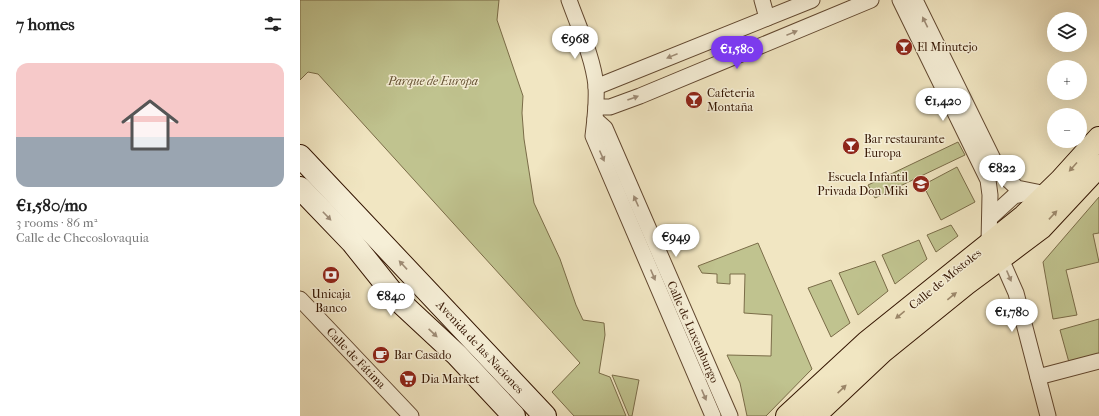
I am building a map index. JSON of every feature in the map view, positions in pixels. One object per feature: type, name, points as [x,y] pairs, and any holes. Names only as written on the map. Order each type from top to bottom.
[{"type":"main road","name":"Calle de Móstoles","points":[[814,416],[882,352],[966,284],[1024,216],[1040,193],[1062,180],[1099,138]]},
{"type":"main road","name":"Avenida de las Naciones","points":[[300,156],[545,416]]},
{"type":"main road","name":"Calle de Móstoles","points":[[786,416],[867,342],[995,251],[1041,228],[1099,166]]},
{"type":"main road","name":"Avenida de las Naciones","points":[[300,188],[352,242],[400,302],[458,355],[514,416]]},
{"type":"street","name":"Calle de Luxemburgo","points":[[569,0],[593,69],[596,87],[596,113],[593,136],[713,416]]},
{"type":"street","points":[[762,0],[767,18]]},
{"type":"street","points":[[596,87],[812,0]]},
{"type":"street","points":[[596,113],[871,0]]},
{"type":"street","points":[[900,0],[988,180],[990,218],[995,251],[1016,293],[1048,416]]},
{"type":"street","points":[[915,0],[999,171],[1017,188],[1040,193]]},
{"type":"street","name":"Calle de Luxemburgo","points":[[596,113],[604,128],[730,416]]},
{"type":"street","points":[[990,218],[1014,196],[1040,193]]},
{"type":"street","name":"Calle de Fátima","points":[[300,299],[411,416]]},
{"type":"street","points":[[1038,377],[1099,361]]},
{"type":"green space","name":"Parque de Europa","points":[[300,0],[499,0],[497,20],[523,96],[522,113],[524,139],[534,203],[560,259],[576,305],[583,320],[604,323],[605,335],[599,373],[610,377],[626,416],[574,416],[552,392],[580,363],[318,74],[308,72],[300,80]]},
{"type":"green space","points":[[958,142],[965,155],[875,198],[868,185]]},
{"type":"green space","points":[[957,167],[975,202],[941,220],[923,185]]},
{"type":"green space","points":[[1099,197],[1099,233],[1093,234],[1099,262],[1066,270],[1077,315],[1053,319],[1043,262]]},
{"type":"green space","points":[[951,225],[958,236],[936,252],[927,235]]},
{"type":"green space","points":[[919,240],[927,259],[895,284],[882,255]]},
{"type":"green space","points":[[758,243],[812,369],[766,416],[747,416],[740,383],[727,355],[771,356],[772,315],[744,313],[745,274],[730,274],[730,284],[717,283],[717,274],[702,273],[698,266]]},
{"type":"green space","points":[[875,261],[888,291],[858,315],[839,273]]},
{"type":"green space","points":[[831,280],[850,323],[831,337],[808,288]]},
{"type":"green space","points":[[1099,319],[1099,358],[1070,366],[1060,330]]},
{"type":"green space","points":[[612,375],[639,380],[632,416],[629,416]]},
{"type":"place","name":"El Minutejo","points":[[904,47]]},
{"type":"place","name":"Cafeteria Montaña","points":[[694,100]]},
{"type":"place","name":"Bar restaurante Europa","points":[[851,146]]},
{"type":"place","name":"Escuela Infantil Privada Don Miki","points":[[921,184]]},
{"type":"place","name":"Unicaja Banco","points":[[331,275]]},
{"type":"place","name":"Bar Casado","points":[[381,355]]},
{"type":"place","name":"Dia Market","points":[[408,379]]}]
